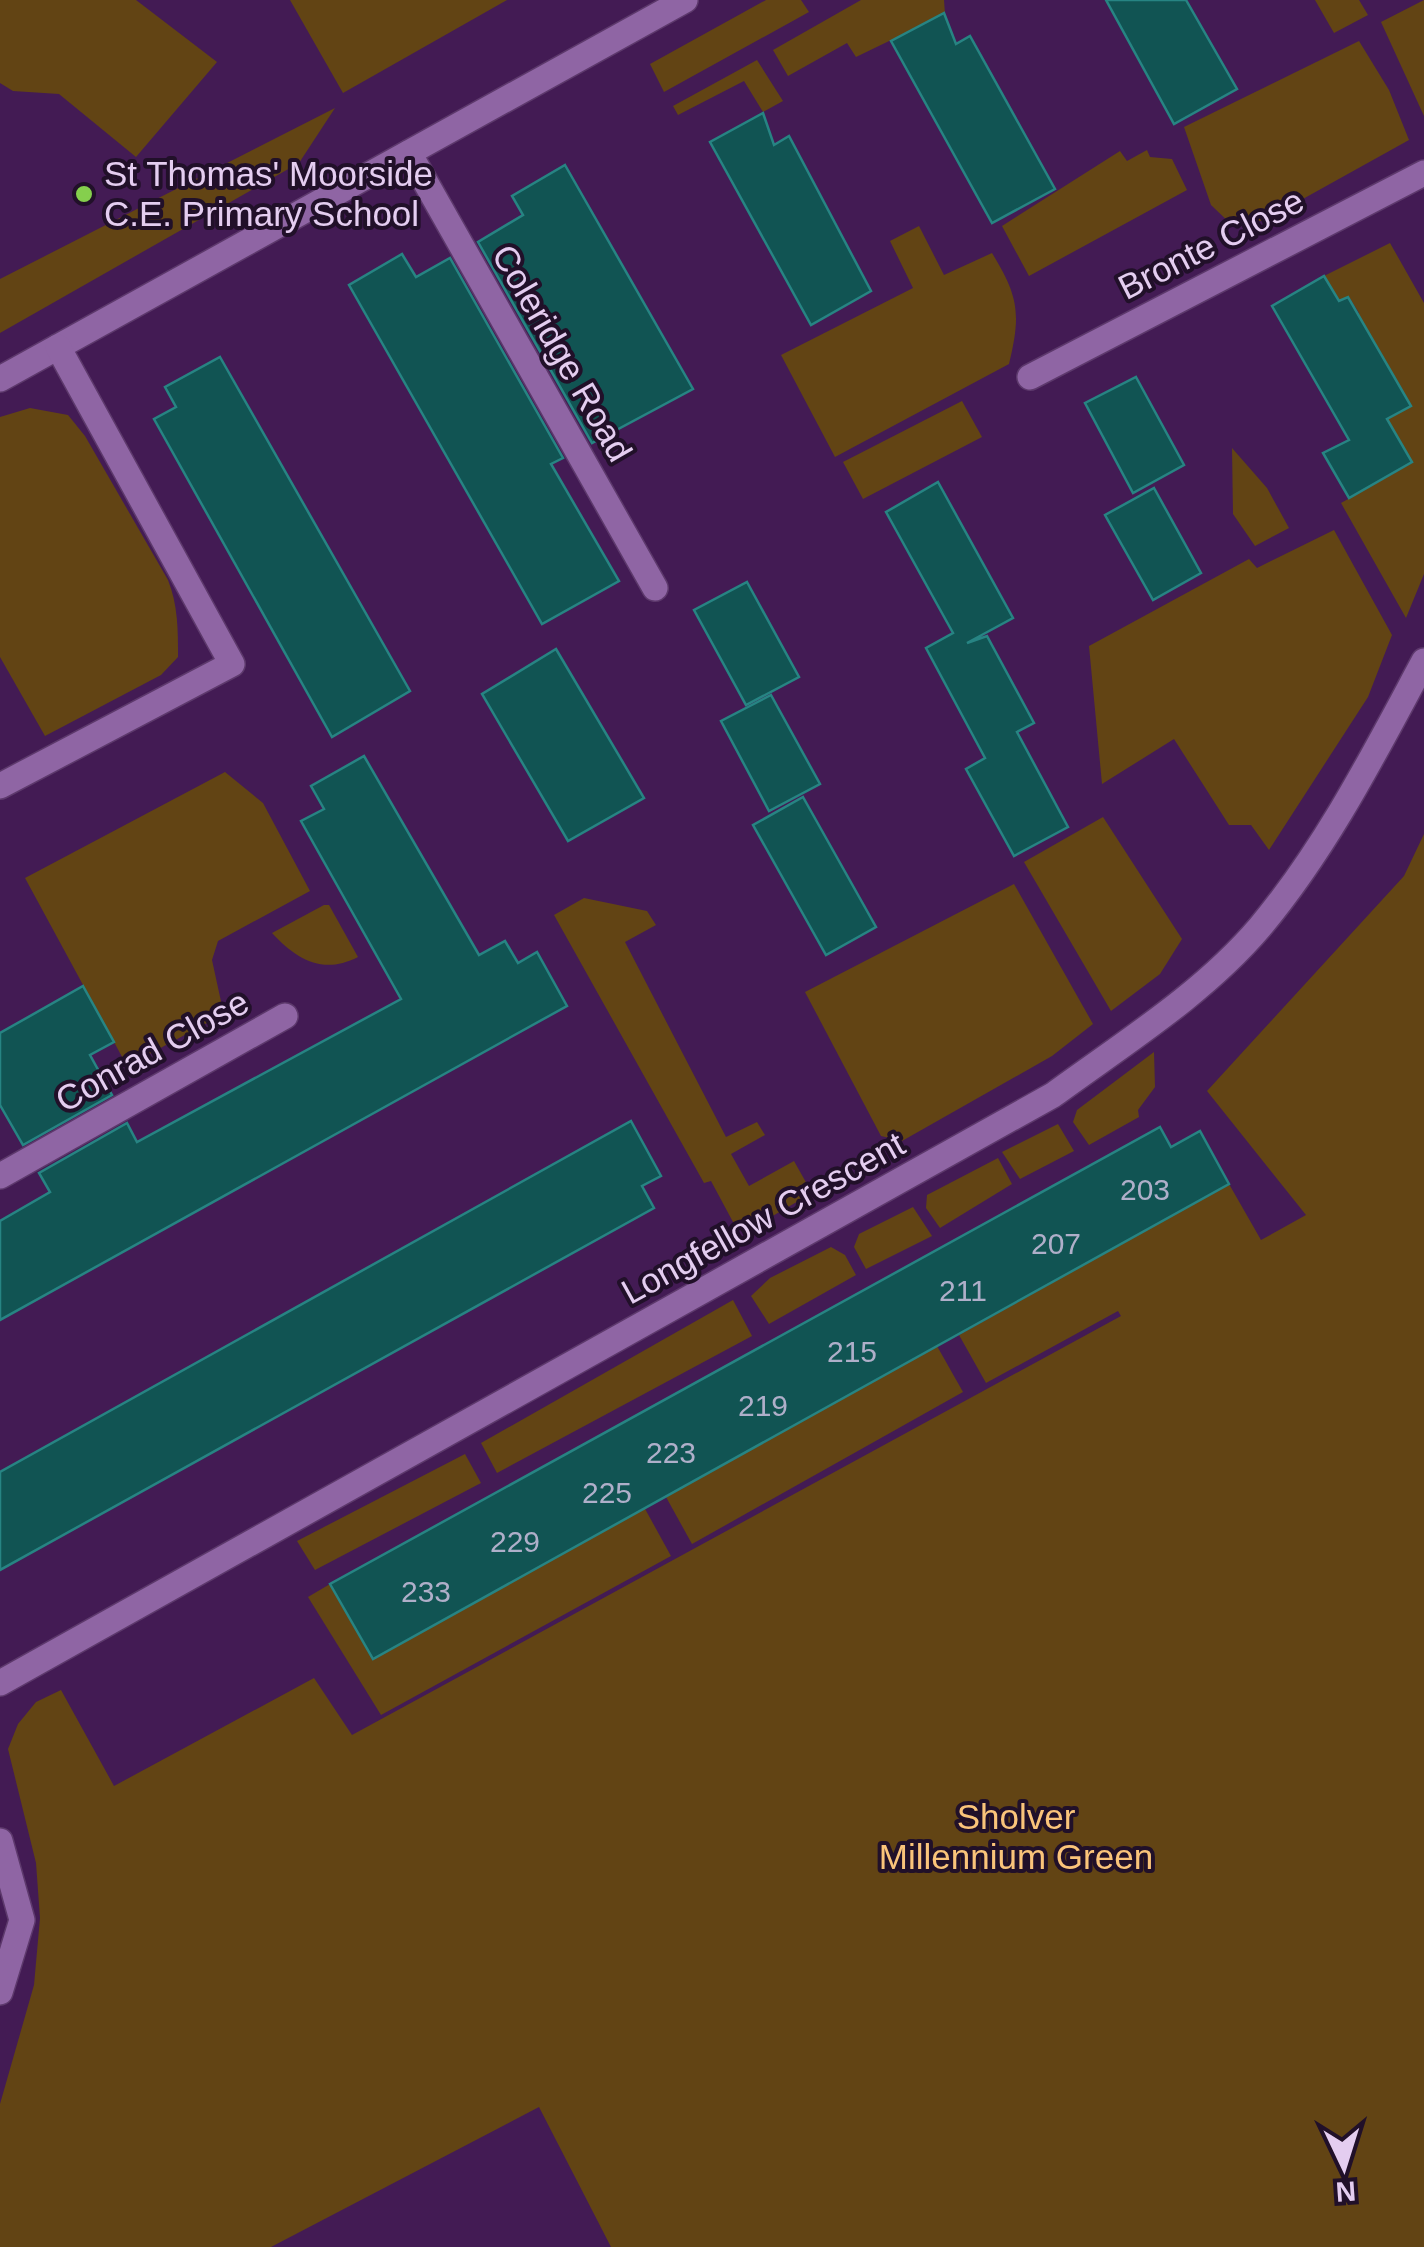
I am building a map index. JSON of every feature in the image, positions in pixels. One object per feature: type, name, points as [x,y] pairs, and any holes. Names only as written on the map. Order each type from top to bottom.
[{"type":"street","points":[[0,379],[685,0]]},
{"type":"street","name":"Coleridge Road","points":[[408,153],[655,588]]},
{"type":"street","name":"Bronte Close","points":[[1030,377],[1424,174]]},
{"type":"street","points":[[0,786],[232,664],[58,348]]},
{"type":"street","name":"Longfellow Crescent","points":[[0,1684],[1054,1095],[1197,989],[1258,929],[1314,856],[1424,661]]},
{"type":"street","name":"Conrad Close","points":[[0,1176],[286,1016]]},
{"type":"street","points":[[0,1842],[6,1881],[22,1920],[0,1992]]},
{"type":"green space","points":[[0,0],[136,0],[217,62],[136,157],[59,94],[13,91],[0,83]]},
{"type":"green space","points":[[290,0],[507,0],[343,93]]},
{"type":"green space","points":[[766,0],[801,0],[809,12],[664,92],[650,64]]},
{"type":"green space","points":[[861,0],[944,0],[945,14],[856,57],[847,43],[788,76],[773,50]]},
{"type":"green space","points":[[1315,0],[1359,0],[1368,15],[1334,33]]},
{"type":"green space","points":[[1424,0],[1424,116],[1381,22]]},
{"type":"green space","points":[[1359,41],[1389,90],[1409,140],[1265,220],[1233,226],[1211,205],[1184,127]]},
{"type":"green space","points":[[757,60],[783,101],[763,112],[744,81],[678,115],[673,106]]},
{"type":"green space","points":[[335,108],[299,163],[0,333],[0,279]]},
{"type":"green space","points":[[1147,150],[1150,157],[1172,159],[1187,190],[1029,276],[1002,226],[1120,151],[1127,161]]},
{"type":"green space","points":[[919,226],[944,275],[992,253],[1008,282],[1015,306],[1009,364],[835,457],[781,355],[913,288],[890,241]]},
{"type":"green space","points":[[1390,243],[1424,303],[1424,574],[1406,618],[1341,503],[1412,463],[1401,444],[1378,425],[1411,405],[1401,387],[1390,393],[1373,363],[1383,356],[1374,341],[1365,347],[1349,320],[1359,313],[1349,297],[1339,301],[1324,276]]},
{"type":"green space","points":[[962,401],[982,437],[863,499],[843,462]]},
{"type":"green space","points":[[30,408],[68,415],[85,436],[168,580],[177,627],[178,657],[161,675],[45,736],[0,657],[0,417]]},
{"type":"green space","points":[[1232,448],[1267,488],[1289,528],[1255,546],[1233,514]]},
{"type":"green space","points":[[1334,530],[1392,635],[1368,697],[1269,850],[1251,825],[1229,825],[1174,739],[1102,784],[1089,646],[1249,559],[1257,568]]},
{"type":"green space","points":[[225,772],[263,803],[310,891],[218,941],[212,960],[222,1006],[207,1023],[127,1066],[25,878]]},
{"type":"green space","points":[[1103,817],[1182,939],[1160,974],[1111,1011],[1024,862]]},
{"type":"green space","name":"Sholver Millennium Green","points":[[1424,834],[1424,2247],[611,2247],[539,2107],[271,2247],[0,2247],[0,2104],[34,1985],[40,1918],[36,1863],[8,1749],[18,1724],[36,1702],[61,1690],[114,1786],[314,1678],[352,1735],[1121,1316],[1118,1311],[986,1383],[959,1335],[1229,1184],[1261,1240],[1306,1215],[1207,1091],[1404,876]]},
{"type":"green space","points":[[1014,884],[1093,1024],[1052,1056],[902,1141],[881,1136],[805,992]]},
{"type":"green space","points":[[584,898],[647,911],[656,925],[625,942],[726,1137],[757,1122],[765,1135],[731,1154],[749,1186],[794,1161],[812,1193],[752,1228],[733,1222],[711,1181],[704,1183],[554,915]]},
{"type":"green space","points":[[329,905],[358,957],[333,965],[311,962],[291,951],[272,933]]},
{"type":"green space","points":[[1154,1052],[1155,1087],[1138,1110],[1139,1117],[1089,1145],[1073,1122],[1077,1110]]},
{"type":"green space","points":[[1058,1124],[1074,1151],[1020,1179],[1002,1152]]},
{"type":"green space","points":[[998,1158],[1012,1184],[940,1228],[926,1208],[927,1195]]},
{"type":"green space","points":[[913,1207],[932,1236],[866,1269],[854,1247],[859,1234]]},
{"type":"green space","points":[[831,1247],[845,1255],[856,1275],[769,1324],[751,1296],[770,1278]]},
{"type":"green space","points":[[733,1300],[752,1336],[497,1473],[481,1443]]},
{"type":"green space","points":[[937,1346],[963,1392],[692,1544],[666,1497]]},
{"type":"green space","points":[[465,1454],[481,1483],[315,1570],[297,1541]]},
{"type":"green space","points":[[644,1507],[671,1556],[381,1715],[308,1597],[330,1584]]},
{"type":"building","points":[[1106,0],[1186,0],[1237,89],[1174,124]]},
{"type":"building","points":[[944,13],[956,44],[970,36],[1055,189],[992,223],[891,41]]},
{"type":"building","points":[[763,113],[774,145],[789,136],[871,291],[811,325],[710,142]]},
{"type":"building","points":[[565,165],[693,389],[592,443],[478,242],[523,215],[512,196]]},
{"type":"building","points":[[402,254],[416,277],[450,258],[563,458],[551,464],[619,581],[542,624],[349,285]]},
{"type":"building","points":[[1324,276],[1339,301],[1348,297],[1411,406],[1387,419],[1412,462],[1349,498],[1323,453],[1349,440],[1272,306]]},
{"type":"building","points":[[220,357],[410,691],[332,737],[154,419],[176,407],[165,387]]},
{"type":"building","points":[[1136,377],[1184,465],[1133,493],[1085,403]]},
{"type":"building","points":[[938,482],[1013,618],[967,643],[987,636],[1034,723],[1017,732],[1068,827],[1014,856],[966,769],[985,758],[926,648],[953,633],[886,512]]},
{"type":"building","points":[[1154,488],[1201,573],[1153,600],[1105,515]]},
{"type":"building","points":[[747,582],[799,677],[746,705],[694,610]]},
{"type":"building","points":[[556,649],[644,798],[568,841],[482,694]]},
{"type":"building","points":[[771,695],[820,784],[769,811],[721,721]]},
{"type":"building","points":[[364,756],[479,955],[505,941],[518,963],[537,952],[567,1006],[0,1320],[0,1221],[50,1192],[39,1173],[127,1123],[137,1142],[401,999],[301,821],[324,809],[311,786]]},
{"type":"building","points":[[803,797],[876,927],[826,955],[753,825]]},
{"type":"building","points":[[83,986],[114,1042],[90,1055],[112,1095],[23,1145],[0,1105],[0,1033]]},
{"type":"building","points":[[631,1121],[661,1176],[642,1186],[654,1208],[0,1570],[0,1472]]},
{"type":"building","points":[[1160,1127],[1171,1147],[1200,1131],[1229,1184],[373,1659],[330,1584]]},
{"type":"place","name":"St Thomas' Moorside C.E. Primary School","points":[[84,194]]}]
